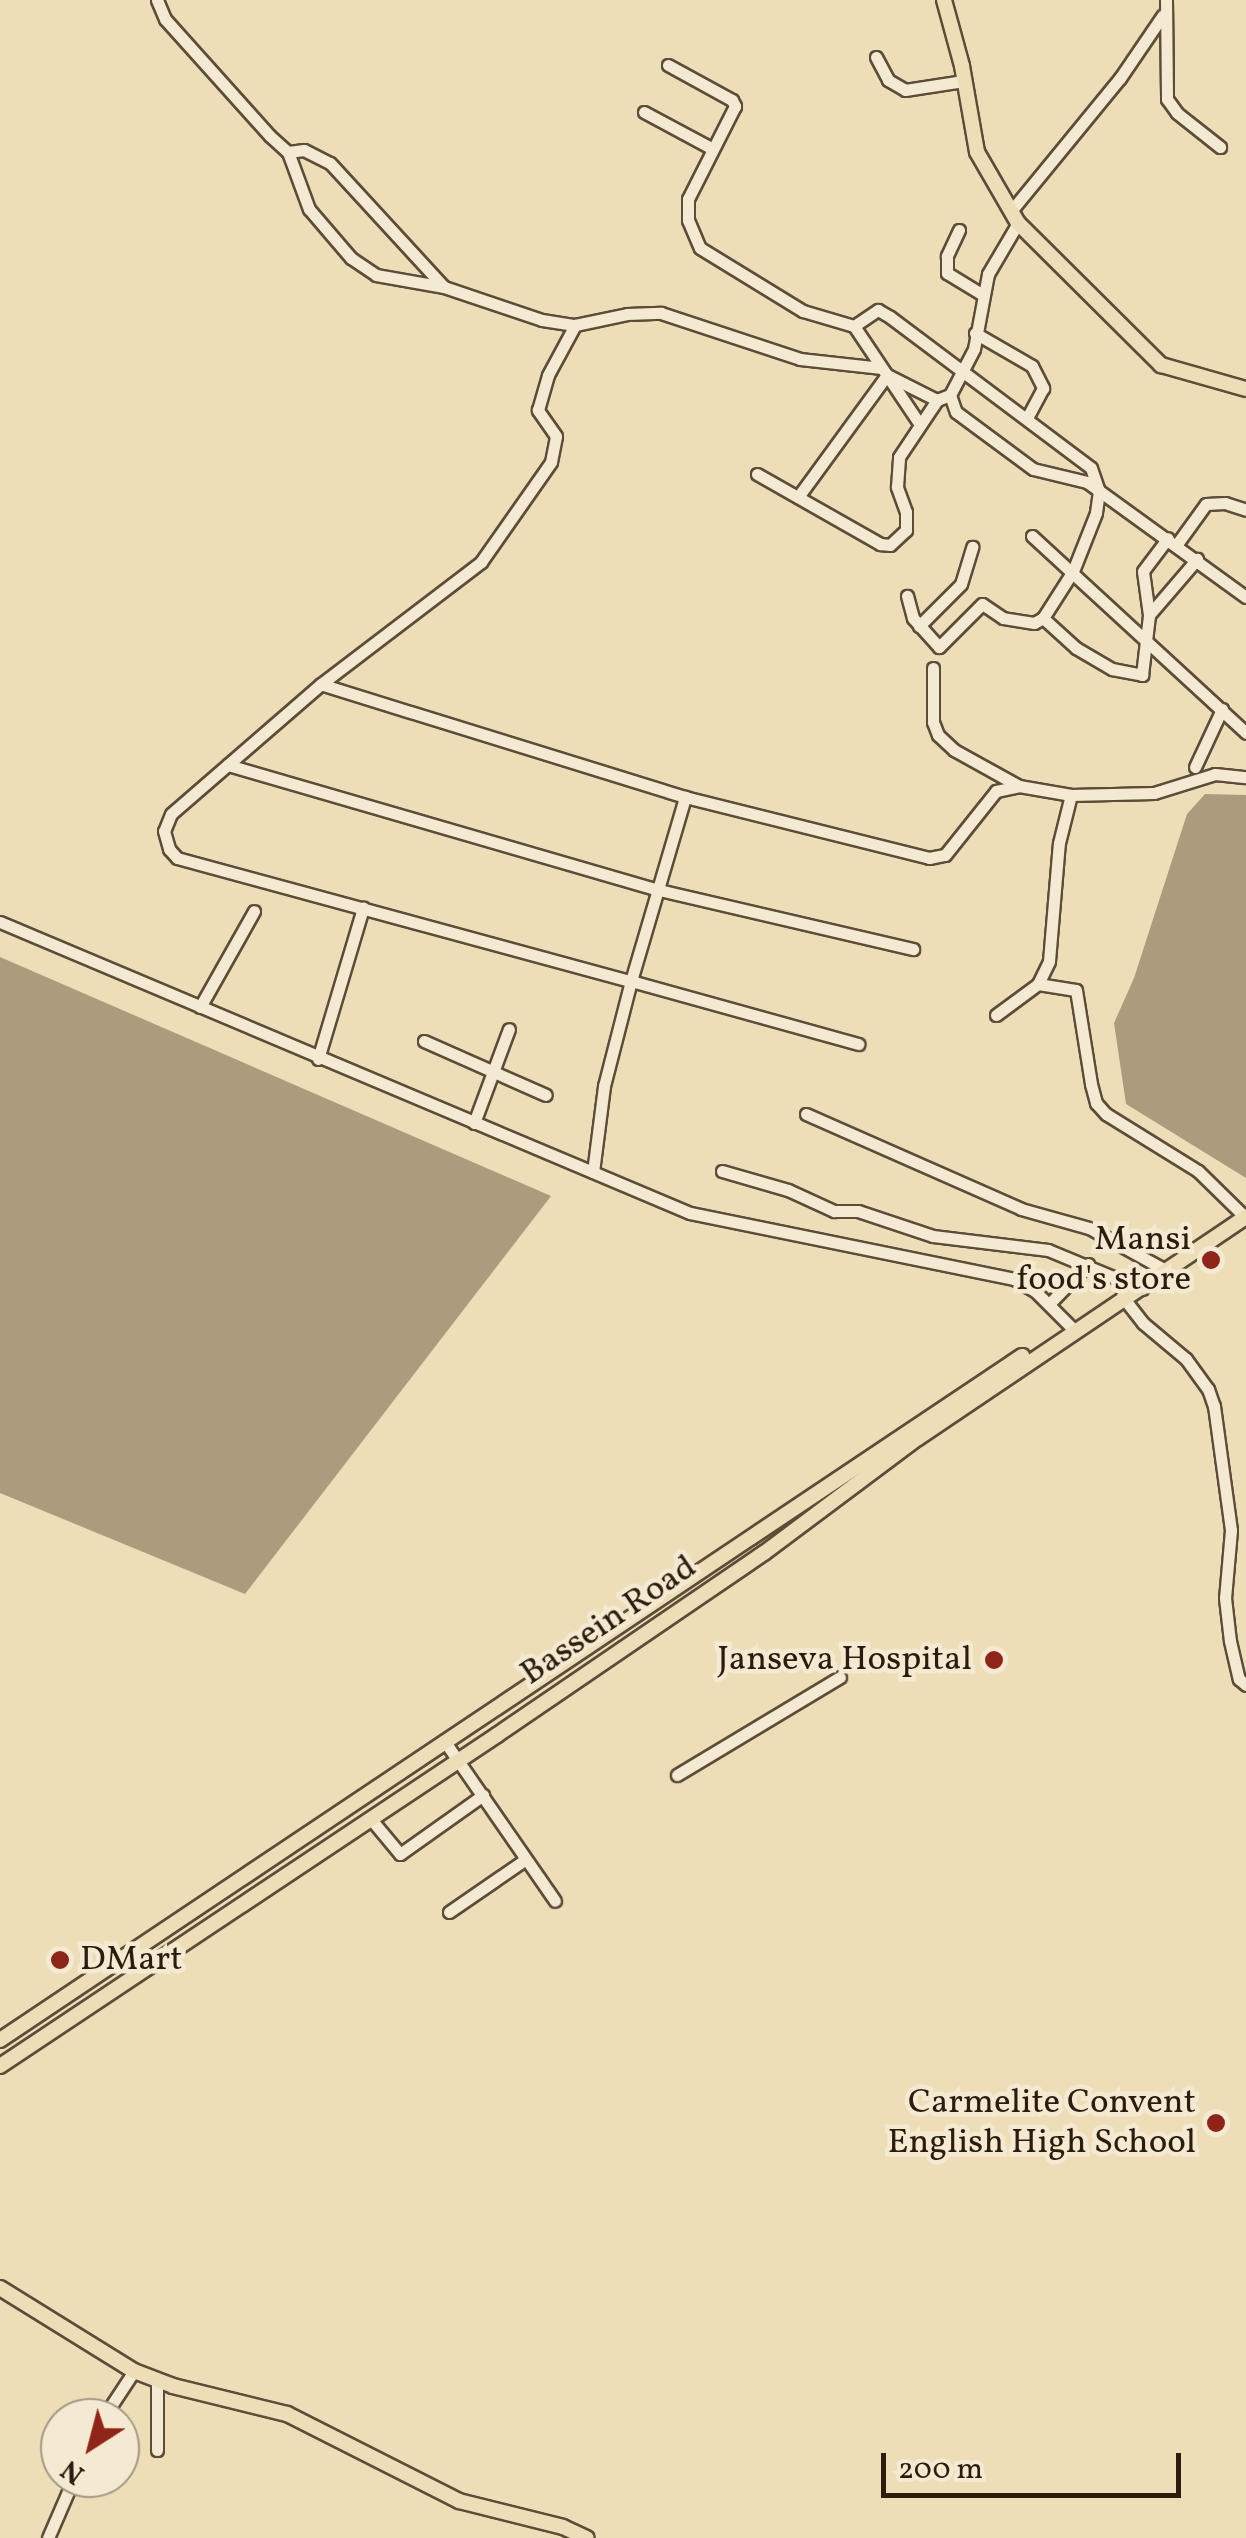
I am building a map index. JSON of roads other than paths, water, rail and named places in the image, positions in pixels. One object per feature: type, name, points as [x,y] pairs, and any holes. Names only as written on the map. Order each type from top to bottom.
[{"type":"main road","points":[[944,0],[977,152],[1014,218],[1161,365],[1246,388]]},
{"type":"main road","name":"Bassein Road","points":[[0,2040],[615,1629],[1166,1270],[1244,1214]]},
{"type":"main road","name":"Bassein Road","points":[[0,2066],[627,1645],[1072,1328]]},
{"type":"main road","points":[[615,1629],[627,1645]]},
{"type":"main road","points":[[30,2019],[43,2037]]},
{"type":"main road","points":[[0,2288],[134,2371],[287,2414],[459,2500],[564,2527],[587,2538]]},
{"type":"street","points":[[157,0],[165,19],[217,82],[288,152],[308,208],[351,258],[376,275],[444,286],[542,320],[575,325],[627,314],[661,313],[800,359],[884,372],[937,400]]},
{"type":"street","points":[[1166,0],[1163,15],[1167,99],[1178,114],[1220,147]]},
{"type":"street","points":[[758,474],[880,544],[900,540],[906,530],[906,512],[897,487],[899,457],[918,423],[937,400],[950,395],[964,370],[974,349],[988,274],[1014,218],[1163,15]]},
{"type":"street","points":[[876,57],[888,80],[906,90],[963,81]]},
{"type":"street","points":[[668,65],[732,100],[736,106],[694,184],[686,210],[700,248],[804,310],[854,326],[918,423]]},
{"type":"street","points":[[644,112],[713,148]]},
{"type":"street","points":[[288,152],[304,150],[330,163],[444,286]]},
{"type":"street","points":[[959,230],[947,256],[947,274],[983,295]]},
{"type":"street","points":[[854,326],[878,310],[1084,461],[1099,491],[1091,530],[1073,570],[1043,618],[1034,624],[1003,618],[982,604],[939,647],[919,626],[907,596]]},
{"type":"street","points":[[575,325],[548,375],[538,410],[556,436],[551,462],[481,562],[321,684],[171,814],[164,832],[169,849],[178,858],[858,1044]]},
{"type":"street","points":[[974,334],[1032,366],[1043,388],[1027,418]]},
{"type":"street","points":[[798,497],[884,372]]},
{"type":"street","points":[[950,395],[956,412],[1033,469],[1087,482],[1246,597]]},
{"type":"street","points":[[1043,618],[1076,648],[1136,677],[1146,669],[1148,644],[1143,571],[1206,504],[1225,503],[1246,510]]},
{"type":"street","points":[[1032,536],[1246,732]]},
{"type":"street","points":[[919,626],[961,584],[972,548]]},
{"type":"street","points":[[1149,615],[1197,559]]},
{"type":"street","points":[[933,668],[933,722],[938,735],[954,750],[1019,786],[1071,795],[1154,793],[1215,774],[1246,777]]},
{"type":"street","points":[[321,684],[684,798],[929,858],[944,854],[988,796],[1019,786]]},
{"type":"street","points":[[1196,767],[1222,709]]},
{"type":"street","points":[[228,765],[659,890],[913,950]]},
{"type":"street","points":[[996,1015],[1038,984],[1050,961],[1060,843],[1071,795]]},
{"type":"street","points":[[593,1172],[604,1086],[684,798]]},
{"type":"street","points":[[318,1058],[363,908]]},
{"type":"street","points":[[200,1007],[254,911]]},
{"type":"street","points":[[0,922],[690,1212],[1014,1279],[1072,1328]]},
{"type":"street","points":[[1038,984],[1076,990],[1096,1103],[1106,1114],[1198,1171],[1244,1214]]},
{"type":"street","points":[[474,1122],[509,1029]]},
{"type":"street","points":[[424,1041],[546,1095]]},
{"type":"street","points":[[806,1114],[1021,1209],[1089,1228],[1166,1270]]},
{"type":"street","points":[[722,1171],[788,1190],[834,1211],[858,1210],[933,1236],[1048,1250],[1088,1264],[1131,1292],[1143,1324],[1186,1359],[1208,1389],[1231,1530],[1225,1598],[1230,1641],[1240,1679],[1246,1685]]},
{"type":"street","points":[[1048,1304],[1088,1264]]},
{"type":"street","points":[[1231,1530],[1246,1529]]},
{"type":"street","points":[[677,1775],[840,1677]]},
{"type":"street","points":[[445,1742],[555,1901]]},
{"type":"street","points":[[370,1818],[400,1854],[483,1795]]},
{"type":"street","points":[[449,1912],[526,1859]]},
{"type":"street","points":[[116,2398],[134,2371]]},
{"type":"street","points":[[157,2380],[157,2450]]},
{"type":"street","points":[[48,2538],[65,2498]]},
{"type":"place","name":"Mansi food's store","points":[[1211,1260]]},
{"type":"place","name":"Janseva Hospital","points":[[994,1660]]},
{"type":"place","name":"DMart","points":[[60,1960]]},
{"type":"place","name":"Carmelite Convent English High School","points":[[1216,2123]]}]
